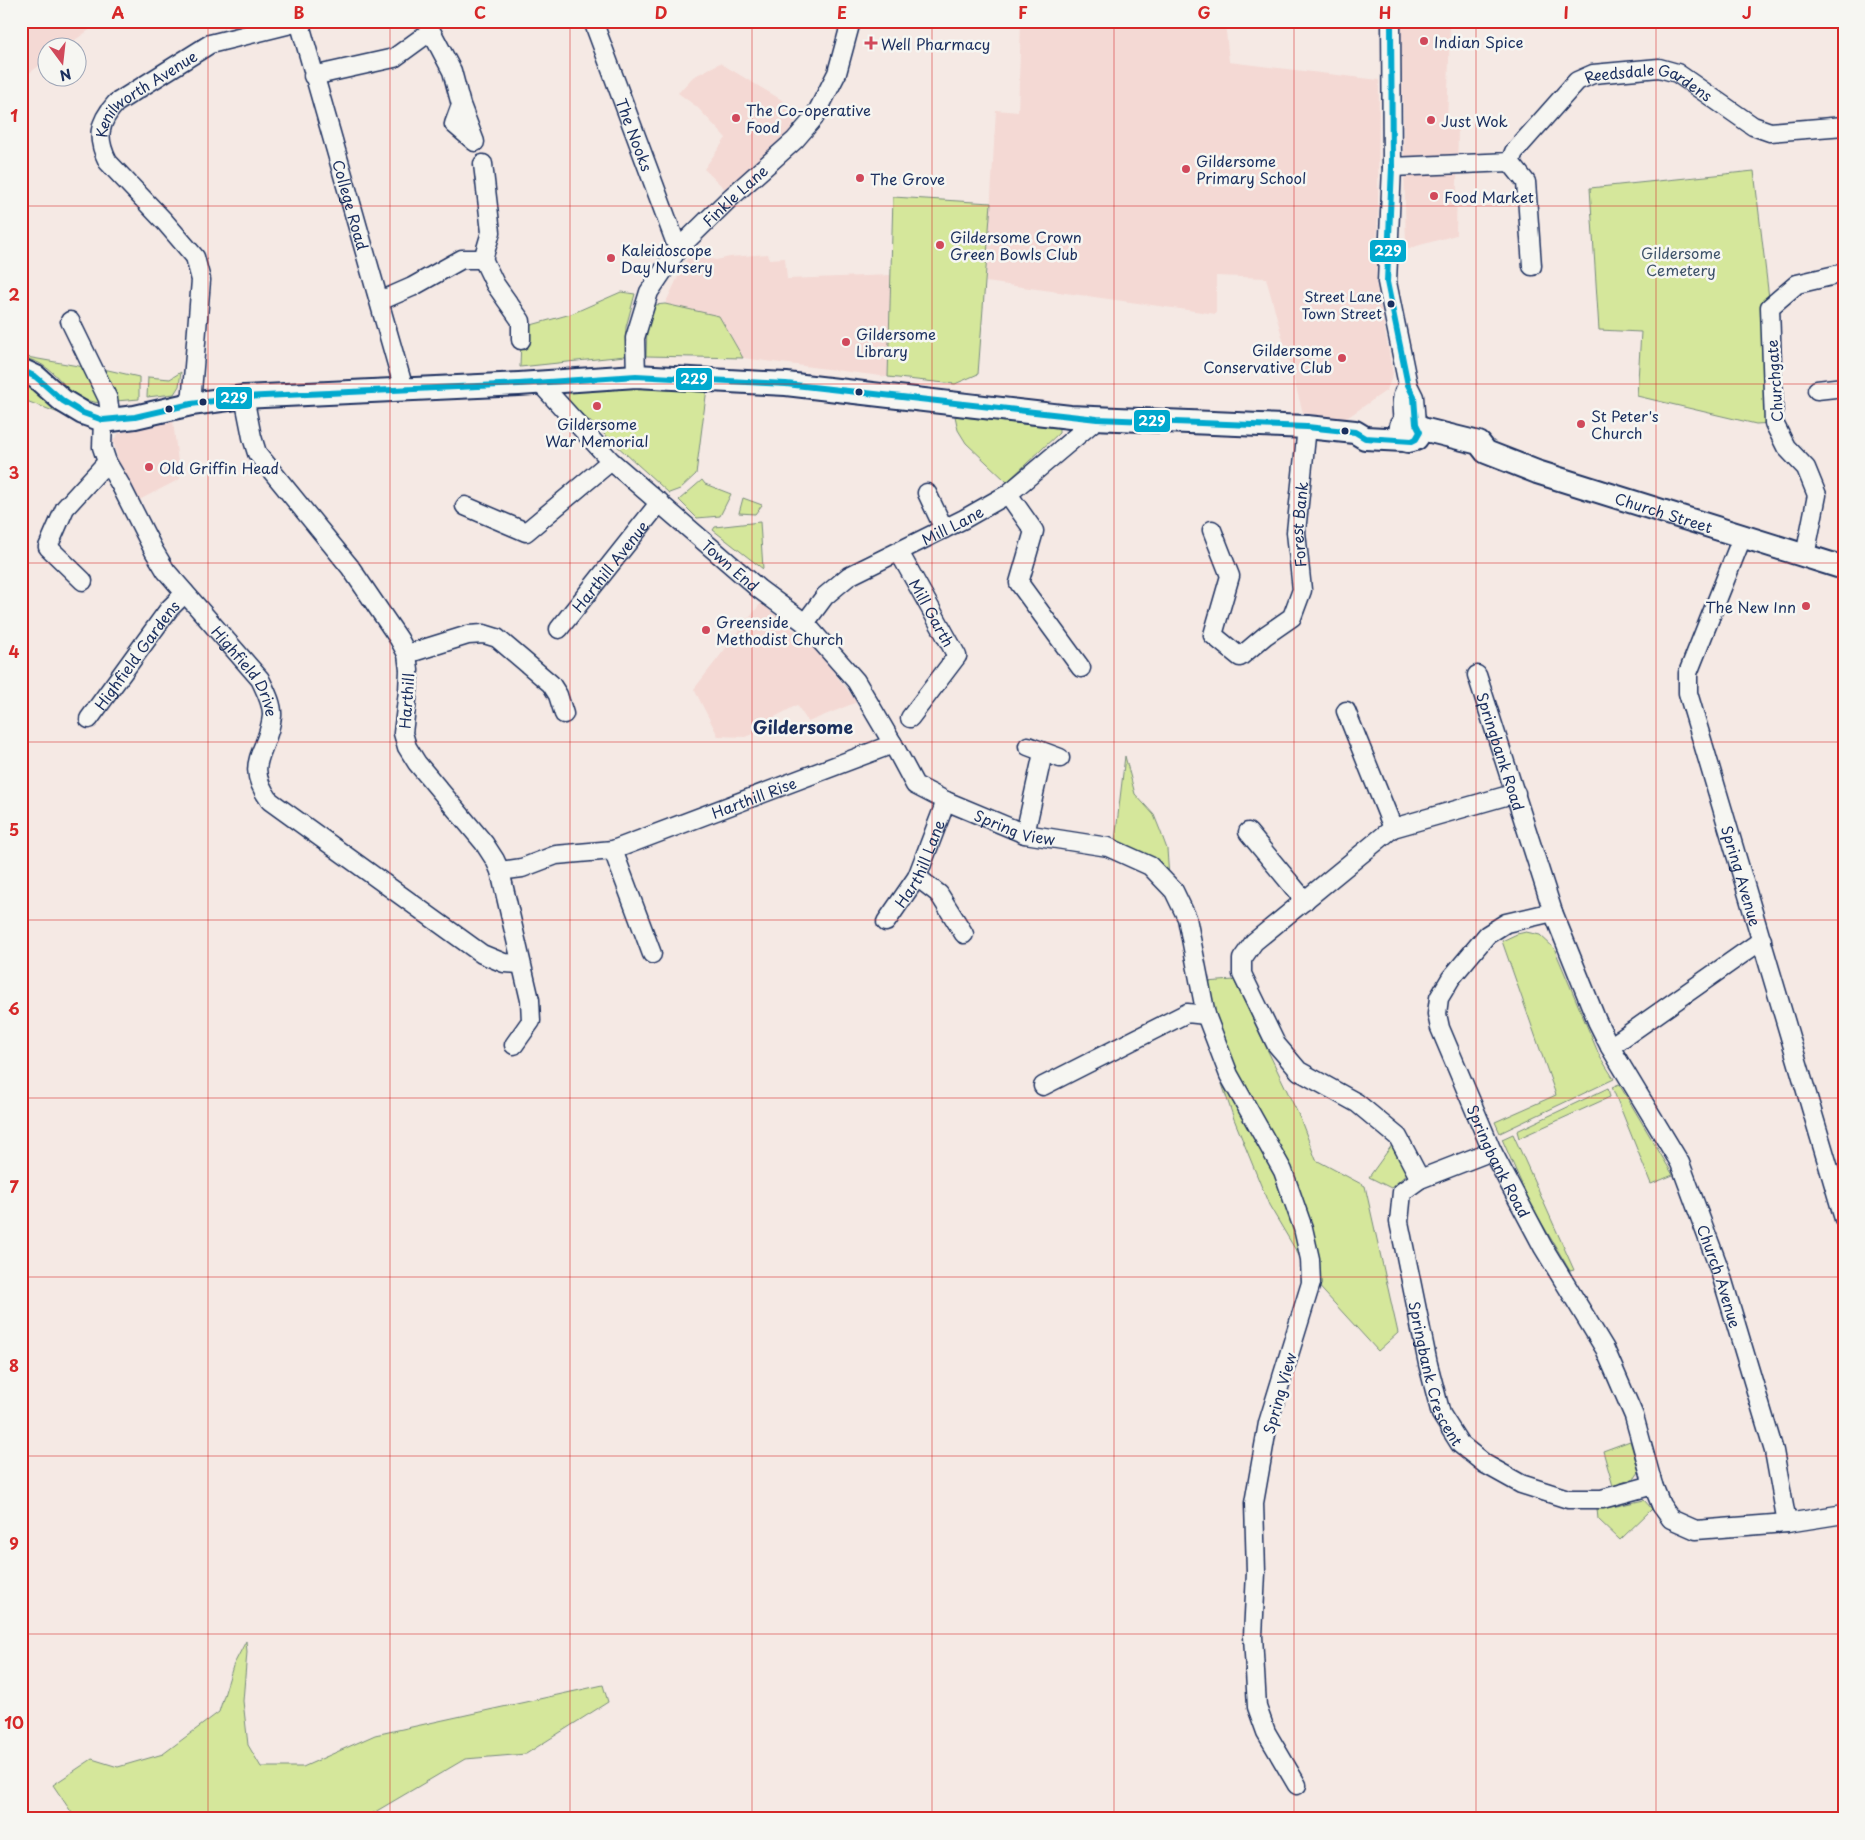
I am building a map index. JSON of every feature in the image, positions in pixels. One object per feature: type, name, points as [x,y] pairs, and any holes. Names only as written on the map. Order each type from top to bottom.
[{"type":"main road","points":[[21,370],[36,377],[63,400],[83,413],[107,420],[135,417],[191,404],[244,397],[540,383],[636,376],[786,384],[1097,419],[1307,427]]},
{"type":"main road","name":"Church Street","points":[[1307,427],[1355,432],[1366,424],[1380,423],[1479,443],[1486,452],[1536,472],[1844,568]]},
{"type":"street","name":"College Road","points":[[299,21],[313,76],[380,300],[404,389]]},
{"type":"street","name":"Kenilworth Avenue","points":[[191,404],[201,280],[195,257],[165,222],[108,162],[102,150],[100,138],[102,124],[107,113],[116,103],[210,44],[299,21]]},
{"type":"street","name":"The Nooks","points":[[593,21],[678,249]]},
{"type":"street","name":"Finkle Lane","points":[[636,376],[635,338],[649,292],[678,249],[729,198],[799,136],[814,118],[837,73],[852,21]]},
{"type":"street","points":[[1391,21],[1392,167],[1387,282],[1408,385],[1402,398],[1410,430]]},
{"type":"street","points":[[313,76],[394,58],[432,28],[452,71],[461,105]]},
{"type":"street","name":"Reedsdale Gardens","points":[[1510,162],[1514,152],[1577,81],[1593,74],[1659,68],[1677,73],[1753,126],[1770,132],[1844,126]]},
{"type":"street","points":[[1392,167],[1510,162],[1526,182],[1532,266]]},
{"type":"street","points":[[483,164],[491,232],[483,259],[494,284],[521,321],[521,340]]},
{"type":"street","points":[[380,300],[412,288],[462,259],[483,259]]},
{"type":"street","name":"Churchgate","points":[[1806,556],[1817,495],[1806,468],[1786,447],[1774,423],[1770,308],[1796,284],[1844,274]]},
{"type":"street","name":"Highfield Drive","points":[[70,321],[108,399],[107,420],[102,447],[107,462],[162,564],[260,679],[268,698],[272,714],[257,766],[258,780],[270,801],[482,954],[504,963],[521,964]]},
{"type":"street","name":"Town End","points":[[540,383],[611,461],[759,589],[805,623]]},
{"type":"street","points":[[1817,390],[1844,386]]},
{"type":"street","name":"Harthill","points":[[244,397],[257,453],[350,567],[400,639],[407,654],[409,670],[408,692],[403,733],[407,748],[417,763],[484,843],[500,871],[530,1000],[531,1021],[514,1045]]},
{"type":"street","name":"Mill Lane","points":[[805,623],[825,596],[850,576],[1008,494],[1097,419]]},
{"type":"street","name":"Forest Bank","points":[[1212,530],[1230,576],[1213,635],[1240,657],[1266,635],[1292,617],[1302,590],[1296,532],[1307,427]]},
{"type":"street","points":[[465,506],[526,532],[611,461]]},
{"type":"street","points":[[83,581],[48,547],[65,508],[107,462]]},
{"type":"street","points":[[927,492],[944,528]]},
{"type":"street","points":[[1008,494],[1034,531],[1018,583],[1081,668]]},
{"type":"street","name":"Harthill Avenue","points":[[559,629],[660,502]]},
{"type":"street","name":"Spring Avenue","points":[[1743,535],[1688,673],[1688,693],[1844,1218]]},
{"type":"street","name":"Mill Garth","points":[[899,552],[957,656],[910,718]]},
{"type":"street","name":"Highfield Gardens","points":[[89,719],[170,609],[185,593]]},
{"type":"street","name":"Spring View","points":[[805,623],[856,680],[916,785],[1025,834],[1108,847],[1150,866],[1174,892],[1187,918],[1206,1015],[1229,1074],[1283,1171],[1303,1228],[1310,1259],[1311,1283],[1268,1424],[1254,1503],[1256,1572],[1253,1636],[1257,1707],[1266,1732],[1296,1785]]},
{"type":"street","points":[[407,654],[468,635],[484,634],[496,638],[551,684],[558,695],[564,714]]},
{"type":"street","name":"Springbank Road","points":[[1477,675],[1553,912],[1506,922],[1487,935],[1451,978],[1439,998],[1438,1014],[1440,1028],[1492,1150],[1543,1247],[1605,1349],[1634,1416],[1653,1485],[1661,1505],[1671,1519],[1696,1530],[1787,1523],[1844,1514]]},
{"type":"street","points":[[1346,711],[1393,828]]},
{"type":"street","name":"Harthill Rise","points":[[500,871],[522,868],[556,855],[613,850],[894,744]]},
{"type":"street","points":[[1025,834],[1044,752]]},
{"type":"street","points":[[1420,1180],[1398,1137],[1358,1103],[1299,1071],[1276,1044],[1242,974],[1242,960],[1254,942],[1393,828],[1516,793]]},
{"type":"street","name":"Harthill Lane","points":[[886,922],[917,877],[946,800]]},
{"type":"street","points":[[1248,832],[1305,900]]},
{"type":"street","points":[[613,850],[652,954]]},
{"type":"street","points":[[917,877],[939,894],[964,934]]},
{"type":"street","name":"Church Avenue","points":[[1553,912],[1597,1021],[1610,1047],[1684,1172],[1720,1271],[1774,1451],[1787,1523]]},
{"type":"street","points":[[1610,1047],[1762,940]]},
{"type":"street","points":[[1042,1086],[1187,1013],[1206,1015]]},
{"type":"street","name":"Springbank Crescent","points":[[1492,1150],[1420,1180],[1402,1192],[1399,1222],[1428,1364],[1441,1414],[1460,1444],[1485,1464],[1521,1484],[1568,1499],[1602,1499],[1653,1485]]},
{"type":"shaded area","points":[[21,21],[102,21],[78,38],[38,38],[38,67],[21,79]]},
{"type":"shaded area","name":"Gildersome Primary School","points":[[1021,21],[1225,21],[1229,62],[1379,80],[1376,282],[1393,374],[1387,390],[1344,420],[1303,413],[1266,278],[1216,276],[1216,314],[986,282],[996,110],[1018,112]]},
{"type":"shaded area","points":[[1401,26],[1450,26],[1447,126],[1458,127],[1456,235],[1406,249]]},
{"type":"shaded area","points":[[720,63],[800,111],[788,134],[726,190],[704,169],[726,138],[697,107],[678,93],[693,77]]},
{"type":"shaded area","points":[[689,254],[716,260],[768,254],[769,259],[785,258],[787,279],[891,275],[888,377],[743,358],[719,316],[665,304]]},
{"type":"shaded area","points":[[173,421],[180,479],[139,500],[119,464],[113,440],[119,433]]},
{"type":"shaded area","points":[[761,603],[813,646],[857,702],[808,722],[797,705],[771,719],[774,725],[745,737],[718,736],[694,689]]},
{"type":"green space","name":"Gildersome Cemetery","points":[[1754,171],[1770,307],[1774,423],[1756,424],[1637,396],[1641,332],[1599,330],[1590,188]]},
{"type":"green space","points":[[893,197],[991,203],[978,374],[955,384],[888,377]]},
{"type":"green space","points":[[621,292],[635,294],[626,327],[625,356],[520,367],[521,340],[524,327],[571,314]]},
{"type":"green space","points":[[665,304],[719,316],[743,358],[646,356],[647,328],[655,305]]},
{"type":"green space","points":[[21,356],[84,367],[102,403],[82,398],[48,369],[39,363]]},
{"type":"green space","points":[[99,368],[139,377],[139,399],[116,401]]},
{"type":"green space","points":[[181,372],[179,386],[174,394],[147,397],[148,377],[170,379]]},
{"type":"green space","points":[[21,382],[83,422],[21,399]]},
{"type":"green space","points":[[574,386],[707,388],[696,474],[680,489],[669,493],[572,405],[568,399],[569,392]]},
{"type":"green space","points":[[955,416],[1059,428],[1059,433],[1007,482],[966,443],[958,430]]},
{"type":"green space","points":[[702,480],[705,484],[731,494],[720,516],[697,518],[679,500]]},
{"type":"green space","points":[[743,498],[762,505],[755,514],[739,513]]},
{"type":"green space","points":[[760,522],[763,569],[713,530],[715,527]]},
{"type":"green space","points":[[1125,756],[1135,794],[1154,815],[1167,849],[1169,878],[1115,841]]},
{"type":"green space","points":[[1526,932],[1540,935],[1554,948],[1600,1057],[1614,1079],[1500,1133],[1495,1122],[1556,1095],[1502,941]]},
{"type":"green space","points":[[1234,980],[1300,1118],[1316,1160],[1365,1186],[1398,1333],[1378,1351],[1314,1281],[1315,1259],[1208,1010],[1205,982]]},
{"type":"green space","points":[[1222,1084],[1285,1189],[1304,1264],[1269,1205]]},
{"type":"green space","points":[[1619,1084],[1673,1175],[1651,1184],[1612,1087]]},
{"type":"green space","points":[[1608,1088],[1610,1097],[1519,1138],[1517,1131]]},
{"type":"green space","points":[[1513,1134],[1574,1270],[1570,1271],[1531,1205],[1502,1139]]},
{"type":"green space","points":[[1392,1145],[1407,1174],[1391,1188],[1369,1177]]},
{"type":"green space","points":[[1630,1441],[1639,1472],[1635,1478],[1613,1486],[1603,1451]]},
{"type":"green space","points":[[1644,1500],[1652,1509],[1620,1540],[1598,1519],[1597,1509]]},
{"type":"green space","points":[[246,1641],[247,1652],[243,1701],[248,1745],[261,1767],[303,1767],[375,1735],[603,1685],[608,1702],[526,1754],[465,1759],[363,1819],[76,1819],[53,1785],[92,1759],[118,1767],[163,1754],[219,1712],[233,1666]]},
{"type":"transit line","name":"229","points":[[21,370],[36,377],[63,401],[83,413],[103,420],[135,417],[191,404],[244,397],[519,384],[636,376],[786,384],[1097,419],[1307,427],[1355,432],[1365,438],[1412,441],[1416,439],[1420,432],[1416,424],[1414,397],[1408,385],[1387,282],[1392,167],[1391,21]]},
{"type":"place","name":"Indian Spice","points":[[1424,41]]},
{"type":"place","name":"Well Pharmacy","points":[[871,43]]},
{"type":"place","name":"The Co-operative Food","points":[[736,118]]},
{"type":"place","name":"Just Wok","points":[[1431,120]]},
{"type":"place","name":"Gildersome Primary School","points":[[1186,169]]},
{"type":"place","name":"The Grove","points":[[860,178]]},
{"type":"place","name":"Food Market","points":[[1434,196]]},
{"type":"place","name":"Gildersome Crown Green Bowls Club","points":[[940,245]]},
{"type":"place","name":"Kaleidoscope Day Nursery","points":[[611,258]]},
{"type":"place","name":"Street Lane Town Street","points":[[1391,304]]},
{"type":"place","name":"Gildersome Library","points":[[846,342]]},
{"type":"place","name":"Gildersome Conservative Club","points":[[1342,358]]},
{"type":"place","name":"Gildersome War Memorial","points":[[597,406]]},
{"type":"place","name":"St Peter's Church","points":[[1581,424]]},
{"type":"place","name":"Old Griffin Head","points":[[149,467]]},
{"type":"place","name":"The New Inn","points":[[1806,606]]},
{"type":"place","name":"Greenside Methodist Church","points":[[706,630]]},
{"type":"district","name":"Gildersome","points":[[803,726]]}]
